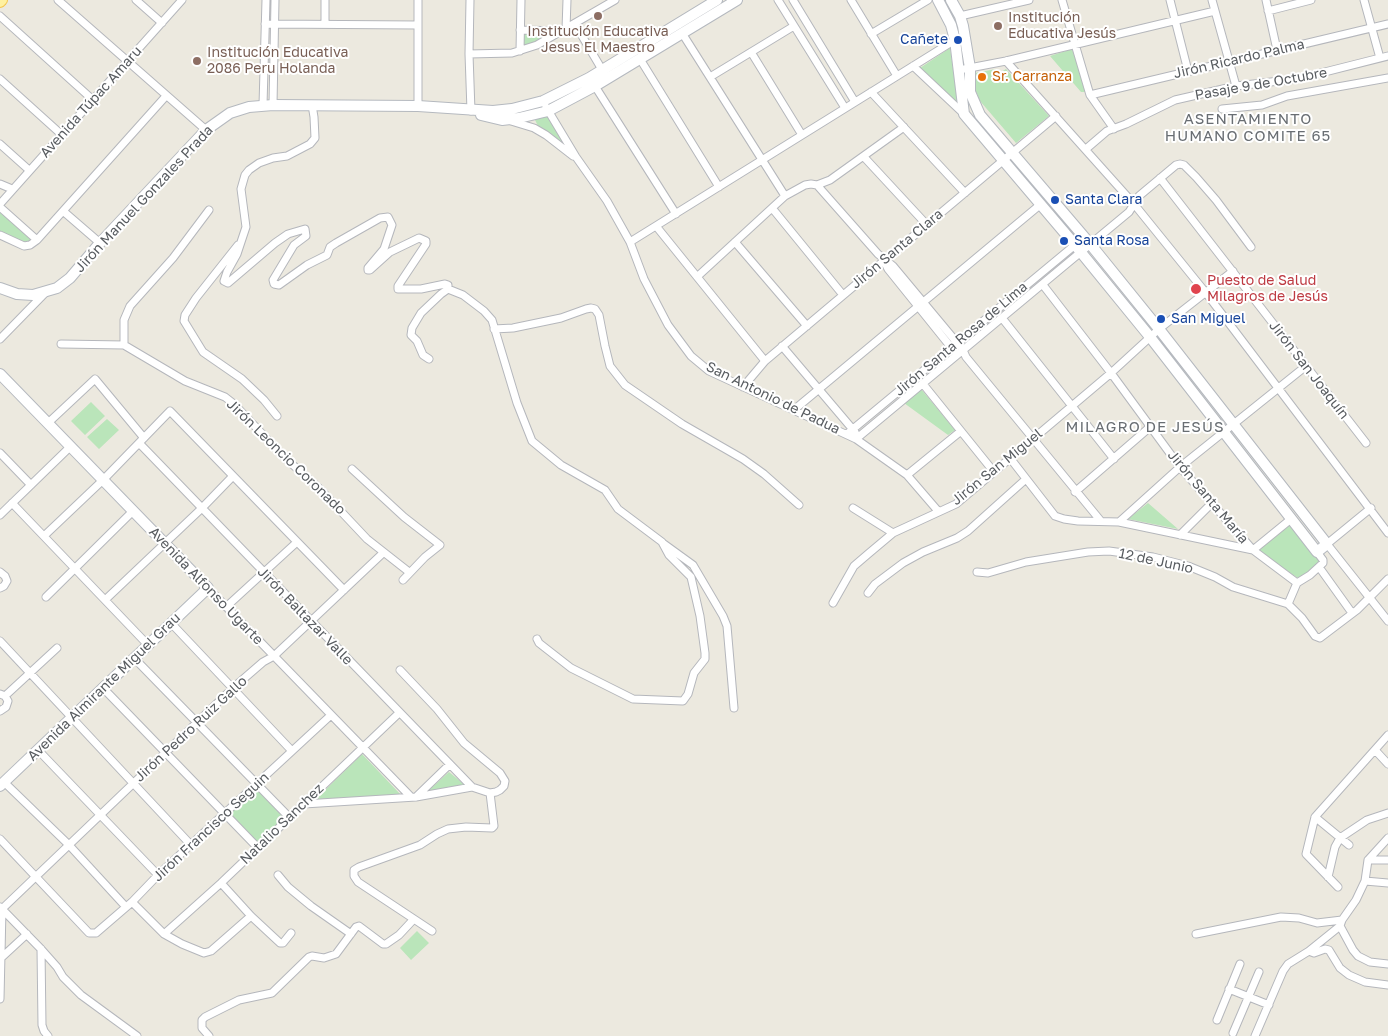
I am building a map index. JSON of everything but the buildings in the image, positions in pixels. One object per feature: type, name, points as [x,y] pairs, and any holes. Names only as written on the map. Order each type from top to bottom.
[{"type":"street","points":[[58,0],[206,130]]},
{"type":"street","points":[[136,0],[162,23]]},
{"type":"street","name":"Avenida Túpac Amaru","points":[[0,206],[12,189],[182,0]]},
{"type":"street","points":[[266,0],[268,105]]},
{"type":"street","points":[[268,105],[275,0]]},
{"type":"street","points":[[325,0],[325,24]]},
{"type":"street","points":[[418,0],[418,106]]},
{"type":"street","points":[[470,0],[471,111]]},
{"type":"street","points":[[520,51],[521,0]]},
{"type":"street","points":[[565,30],[567,0]]},
{"type":"street","points":[[469,54],[520,51],[537,45],[615,0]]},
{"type":"street","points":[[471,111],[548,111],[717,0]]},
{"type":"street","points":[[605,74],[640,59],[737,0]]},
{"type":"street","points":[[778,0],[845,108]]},
{"type":"street","points":[[793,0],[855,102]]},
{"type":"street","points":[[850,0],[897,76]]},
{"type":"street","points":[[872,34],[928,0]]},
{"type":"street","points":[[938,0],[951,25],[970,92],[980,115],[1091,245],[1159,329],[1388,621]]},
{"type":"street","points":[[951,0],[960,16],[964,69],[962,103],[964,114]]},
{"type":"street","points":[[960,16],[1029,0]]},
{"type":"street","points":[[1062,0],[1073,44],[1090,95],[1114,129]]},
{"type":"street","points":[[1170,0],[1188,71]]},
{"type":"street","points":[[1212,0],[1236,86]]},
{"type":"street","points":[[1266,0],[1277,50]]},
{"type":"street","points":[[1268,11],[1311,0]]},
{"type":"street","points":[[1364,0],[1380,58]]},
{"type":"street","points":[[964,69],[1006,61],[1215,11]]},
{"type":"street","points":[[0,16],[93,100]]},
{"type":"street","points":[[265,24],[418,25]]},
{"type":"street","points":[[575,24],[605,74]]},
{"type":"street","name":"Jirón Ricardo Palma","points":[[1090,95],[1388,24]]},
{"type":"street","points":[[710,77],[794,26]]},
{"type":"street","points":[[520,30],[565,30]]},
{"type":"street","points":[[682,33],[785,196]]},
{"type":"street","points":[[630,242],[955,40]]},
{"type":"street","points":[[751,52],[802,135]]},
{"type":"street","name":"Pasaje 9 de Octubre","points":[[1086,149],[1107,131],[1175,100],[1236,86],[1297,79],[1388,56]]},
{"type":"street","points":[[640,59],[719,187]]},
{"type":"street","points":[[1006,61],[1134,204],[1206,292],[1388,533]]},
{"type":"street","points":[[913,66],[964,114],[1041,204],[1150,337],[1323,560],[1319,566],[1297,583],[1288,604]]},
{"type":"street","points":[[1222,109],[1262,104],[1287,96],[1388,78]]},
{"type":"street","points":[[0,79],[62,135]]},
{"type":"street","points":[[471,111],[502,120],[528,110],[543,101],[592,82]]},
{"type":"street","points":[[592,82],[676,214]]},
{"type":"street","points":[[871,92],[965,192]]},
{"type":"street","points":[[0,235],[24,246],[30,245],[37,240],[166,96]]},
{"type":"street","name":"San Antonio de Padua","points":[[543,101],[576,157],[606,200],[630,242],[644,279],[668,325],[691,356],[709,370],[743,387],[850,432],[907,475],[938,512]]},
{"type":"street","name":"Jirón Manuel Gonzales Prada","points":[[0,288],[17,294],[33,295],[57,288],[70,278],[100,243],[206,130],[230,113],[268,105],[418,106],[471,111]]},
{"type":"street","points":[[312,105],[315,138],[307,146],[287,156],[259,163],[245,175],[241,189],[246,227],[237,254],[224,278],[224,282],[226,283],[234,278],[274,243],[297,230],[302,229],[306,231],[306,236],[294,245],[273,280],[274,284],[278,286],[307,264],[327,255],[330,247],[380,218],[388,217],[391,219],[392,225],[384,249],[368,270],[390,252],[409,242],[419,238],[426,241],[426,244],[398,286],[398,290],[421,289],[445,284],[448,285],[448,289],[463,295],[484,311],[492,320],[517,403],[532,441],[561,466],[605,490],[618,509],[693,565],[727,626],[734,708]]},
{"type":"street","points":[[528,110],[534,128]]},
{"type":"street","name":"Jirón Santa Clara","points":[[743,387],[765,361],[782,346],[1056,116]]},
{"type":"street","name":"San Antonio de Padua","points":[[502,120],[521,123],[534,128],[576,157]]},
{"type":"street","points":[[698,276],[785,196],[805,185],[817,185],[830,180],[904,127]]},
{"type":"street","points":[[0,144],[29,170]]},
{"type":"street","points":[[864,157],[927,225]]},
{"type":"street","points":[[1078,249],[1091,245],[1129,212],[1139,196],[1176,165],[1180,164],[1184,165],[1216,200],[1251,247]]},
{"type":"street","name":"Jirón San Joaquín","points":[[1160,178],[1366,443]]},
{"type":"street","points":[[0,184],[12,189]]},
{"type":"street","points":[[817,185],[884,260],[888,269],[966,358],[1100,520]]},
{"type":"street","points":[[795,409],[1041,204]]},
{"type":"street","points":[[0,206],[37,240]]},
{"type":"street","points":[[772,208],[843,295]]},
{"type":"street","points":[[62,344],[124,345],[124,320],[130,306],[173,258],[208,210]]},
{"type":"street","points":[[63,211],[100,243]]},
{"type":"street","points":[[656,226],[765,361]]},
{"type":"street","points":[[241,241],[196,298],[184,321],[203,352],[242,379],[264,400],[277,416]]},
{"type":"street","points":[[735,242],[807,326]]},
{"type":"street","name":"Jirón Santa Rosa de Lima","points":[[858,438],[1042,285],[1078,249]]},
{"type":"street","name":"Jirón Santa Rosa de Lima","points":[[850,432],[954,345],[1078,249]]},
{"type":"street","name":"Jirón San Miguel","points":[[833,603],[854,566],[893,533],[956,504],[1111,373],[1159,329],[1233,271]]},
{"type":"street","name":"Jirón Santa María","points":[[1042,285],[1111,373],[1180,467],[1253,550],[1291,520]]},
{"type":"street","points":[[429,359],[423,354],[417,341],[411,335],[412,328],[421,313],[448,289]]},
{"type":"street","points":[[0,339],[46,292]]},
{"type":"street","points":[[494,329],[512,328],[561,318],[591,308],[595,309],[599,315],[604,346],[610,366],[625,385],[682,424],[743,459],[764,474],[799,505]]},
{"type":"street","points":[[1002,318],[1114,459]]},
{"type":"street","name":"Jirón Leoncio Coronado","points":[[124,345],[175,376],[225,397],[234,404],[285,458],[319,488],[367,539],[409,572]]},
{"type":"street","points":[[782,346],[819,389],[850,432]]},
{"type":"street","points":[[1119,522],[1180,467],[1306,366]]},
{"type":"street","name":"Avenida Alfonso Ugarte","points":[[0,375],[362,747],[414,797]]},
{"type":"street","name":"Jirón Baltazar Valle","points":[[48,423],[95,380],[142,441],[201,509],[472,787]]},
{"type":"street","points":[[923,384],[994,472]]},
{"type":"street","points":[[44,536],[103,480],[170,411],[344,590]]},
{"type":"street","points":[[1076,492],[1150,427]]},
{"type":"street","points":[[907,475],[961,431]]},
{"type":"street","points":[[0,514],[70,446]]},
{"type":"street","points":[[0,452],[31,485]]},
{"type":"street","points":[[1010,458],[1056,516],[1078,521],[1100,520],[1119,522],[1253,550],[1297,583]]},
{"type":"street","points":[[352,469],[404,517],[440,545],[409,572],[403,580]]},
{"type":"street","points":[[105,600],[201,509],[232,476]]},
{"type":"street","points":[[868,593],[875,584],[903,563],[968,531],[1026,479]]},
{"type":"street","points":[[12,503],[148,645]]},
{"type":"street","points":[[1180,534],[1211,504]]},
{"type":"street","points":[[853,508],[893,533]]},
{"type":"street","points":[[1317,552],[1370,508]]},
{"type":"street","points":[[46,597],[133,511]]},
{"type":"street","points":[[226,607],[297,542]]},
{"type":"street","points":[[537,639],[539,643],[571,668],[623,695],[633,699],[682,701],[688,694],[694,673],[705,659],[706,653],[691,577],[669,555],[662,542]]},
{"type":"street","name":"12 de Junio","points":[[977,572],[988,573],[1026,562],[1088,552],[1109,551],[1153,557],[1188,566],[1234,587],[1288,604],[1302,618],[1315,636],[1320,638],[1352,613]]},
{"type":"street","name":"Jirón Pedro Ruiz Gallo","points":[[1,907],[36,877],[233,688],[263,662],[274,656],[383,553]]},
{"type":"street","points":[[1319,566],[1352,613],[1388,579]]},
{"type":"street","points":[[0,572],[5,576],[6,581],[4,586],[0,588]]},
{"type":"street","name":"Avenida Almirante Miguel Grau","points":[[2,784],[208,588]]},
{"type":"street","points":[[171,623],[292,751]]},
{"type":"street","points":[[0,641],[191,845]]},
{"type":"street","points":[[0,711],[7,704],[2,695],[57,648]]},
{"type":"street","points":[[134,658],[290,817]]},
{"type":"street","points":[[304,804],[414,797],[472,787],[490,793],[500,790],[504,786],[500,773],[464,743],[437,709],[400,670]]},
{"type":"street","points":[[103,688],[258,848]]},
{"type":"street","name":"Natalio Sanchez","points":[[164,934],[221,883],[398,713]]},
{"type":"street","name":"Jirón Francisco Seguin","points":[[36,877],[89,934],[96,933],[331,715]]},
{"type":"street","points":[[1338,887],[1306,854],[1315,817],[1388,735]]},
{"type":"street","points":[[38,750],[158,875]]},
{"type":"street","points":[[1375,750],[1388,764]]},
{"type":"street","points":[[414,797],[449,765]]},
{"type":"street","points":[[2,784],[69,845],[129,904],[164,934],[199,952],[208,953],[251,916]]},
{"type":"street","points":[[432,931],[358,882],[354,876],[354,870],[420,845],[448,829],[466,827],[492,828],[494,826],[490,793]]},
{"type":"street","points":[[1328,877],[1335,847],[1340,838],[1367,820],[1388,814]]},
{"type":"street","points":[[1315,817],[1349,845]]},
{"type":"street","points":[[1255,1036],[1278,979],[1286,967],[1299,956],[1309,951],[1341,923],[1356,900],[1365,881],[1368,860],[1388,837]]},
{"type":"street","points":[[0,839],[36,877]]},
{"type":"street","points":[[1368,860],[1388,860]]},
{"type":"street","points":[[278,875],[288,887],[311,906],[351,934]]},
{"type":"street","points":[[1365,881],[1388,883]]},
{"type":"street","points":[[221,883],[251,916],[280,943],[283,943],[291,933]]},
{"type":"street","points":[[1,907],[81,995],[137,1036]]},
{"type":"street","points":[[0,999],[1,907]]},
{"type":"street","points":[[1196,934],[1281,916],[1317,923],[1341,923]]},
{"type":"street","points":[[209,1036],[202,1028],[202,1020],[205,1017],[239,1000],[272,993],[309,957],[324,958],[336,954],[356,927],[359,926],[383,944],[388,944],[413,920]]},
{"type":"street","points":[[1341,923],[1353,950],[1358,956],[1370,962],[1388,964]]},
{"type":"street","points":[[1,958],[27,934]]},
{"type":"street","points":[[41,949],[42,1025],[48,1036]]},
{"type":"street","points":[[1309,951],[1314,953],[1325,949],[1329,950],[1340,968],[1350,975],[1365,982],[1388,985]]},
{"type":"street","points":[[1217,1020],[1240,964]]},
{"type":"street","points":[[1233,1033],[1259,972]]},
{"type":"street","points":[[1229,989],[1269,1005]]},
{"type":"green space","points":[[523,33],[552,34],[523,48]]},
{"type":"green space","points":[[950,48],[958,104],[920,68]]},
{"type":"green space","points":[[1072,49],[1086,92],[1081,92],[1050,56]]},
{"type":"green space","points":[[996,69],[1000,76],[1001,72],[1006,69],[1049,116],[1016,143],[980,101],[975,89],[975,73]]},
{"type":"green space","points":[[547,114],[569,149],[538,126],[534,118]]},
{"type":"green space","points":[[0,211],[34,240],[31,243],[23,243],[0,232]]},
{"type":"green space","points":[[921,389],[955,430],[948,435],[904,403]]},
{"type":"green space","points":[[91,402],[105,416],[85,435],[71,421]]},
{"type":"green space","points":[[107,419],[119,430],[99,449],[87,437]]},
{"type":"green space","points":[[1148,503],[1178,529],[1128,519]]},
{"type":"green space","points":[[1292,523],[1322,560],[1303,577],[1298,578],[1257,551]]},
{"type":"green space","points":[[362,754],[401,795],[316,799]]},
{"type":"green space","points":[[449,772],[466,786],[427,792]]},
{"type":"green space","points":[[257,789],[284,818],[258,843],[230,813]]},
{"type":"green space","points":[[417,931],[429,943],[411,960],[400,948]]},
{"type":"place","name":"Institución Educativa Jesus El Maestro","points":[[598,16]]},
{"type":"place","name":"Institución Educativa Jesús","points":[[998,26]]},
{"type":"place","name":"Cañete","points":[[958,40]]},
{"type":"place","name":"Institución Educativa 2086 Peru Holanda","points":[[197,61]]},
{"type":"place","name":"Sr. Carranza","points":[[982,77]]},
{"type":"place","name":"Santa Clara","points":[[1055,200]]},
{"type":"place","name":"Santa Rosa","points":[[1064,241]]},
{"type":"place","name":"Puesto de Salud Milagros de Jesús","points":[[1196,289]]},
{"type":"place","name":"San Miguel","points":[[1161,319]]},
{"type":"district","name":"ASENTAMIENTO HUMANO COMITE 65","points":[[1248,128]]},
{"type":"district","name":"MILAGRO DE JESÚS","points":[[1145,427]]}]
